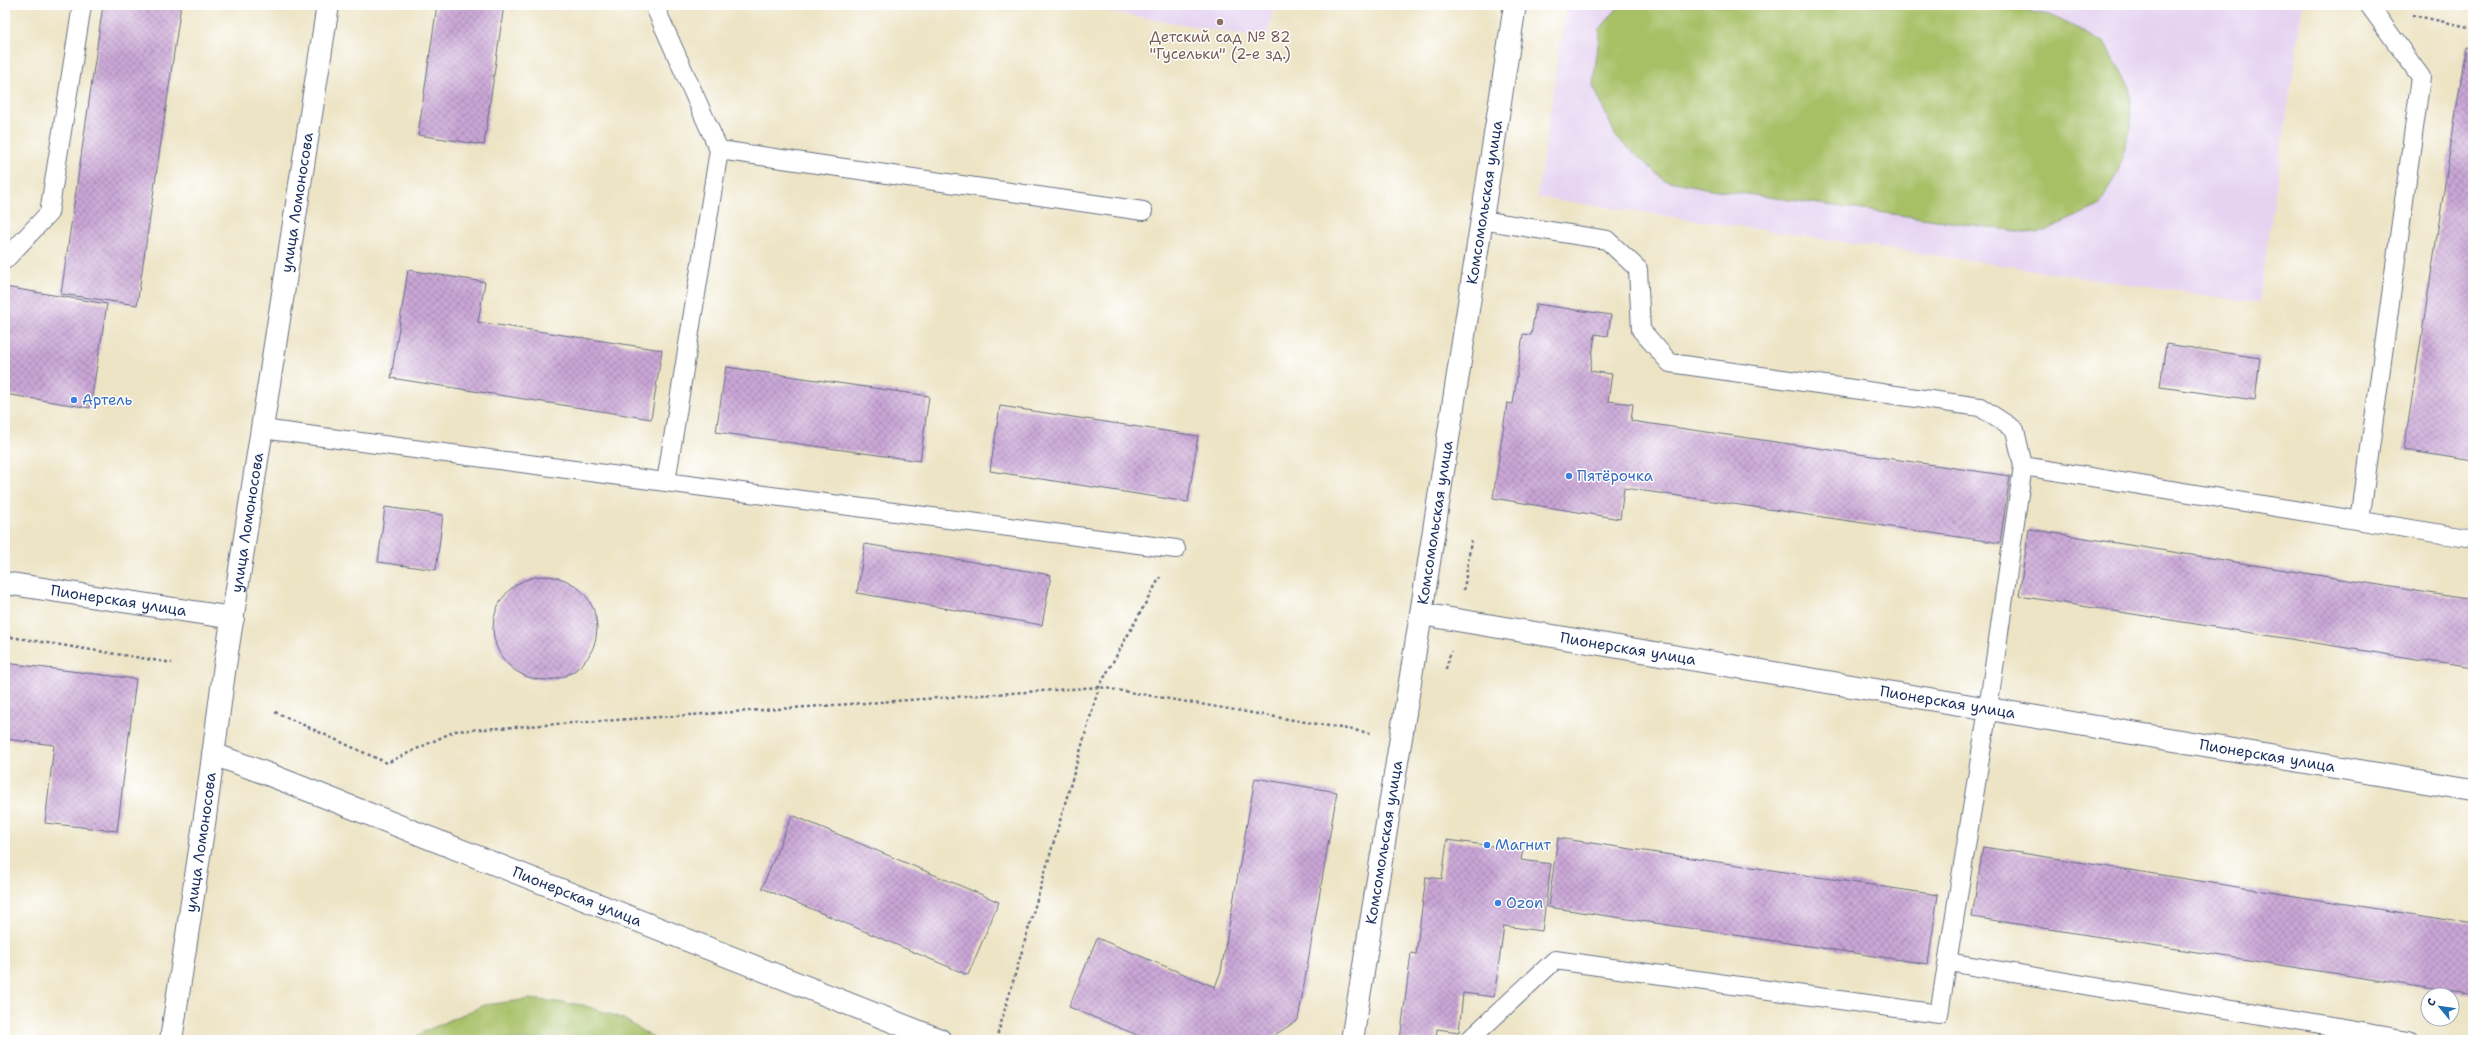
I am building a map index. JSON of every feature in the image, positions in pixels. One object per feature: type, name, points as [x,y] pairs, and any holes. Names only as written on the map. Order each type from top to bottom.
[{"type":"street","name":"улица Ломоносова","points":[[171,1040],[233,618],[328,5]]},
{"type":"street","name":"Комсомольская улица","points":[[1352,1040],[1421,614],[1515,5]]},
{"type":"street","name":"Пионерская улица","points":[[5,583],[233,618]]},
{"type":"street","name":"Пионерская улица","points":[[1421,614],[2473,790]]},
{"type":"street","name":"Пионерская улица","points":[[213,754],[273,776],[940,1040]]},
{"type":"lane","points":[[5,260],[49,213],[82,5]]},
{"type":"lane","points":[[654,5],[719,150],[666,482]]},
{"type":"lane","points":[[2360,521],[2421,77],[2369,6]]},
{"type":"lane","points":[[719,150],[1143,211]]},
{"type":"lane","points":[[1469,1040],[1555,960],[1939,1014],[1988,709],[2023,466],[2015,430],[1980,407],[1670,363],[1641,330],[1638,269],[1607,240],[1481,220]]},
{"type":"lane","points":[[262,429],[1176,548]]},
{"type":"lane","points":[[2023,466],[2473,539]]},
{"type":"lane","points":[[1948,962],[2409,1040]]},
{"type":"path","points":[[2369,6],[2473,28]]},
{"type":"path","points":[[996,1040],[1098,687],[1176,548]]},
{"type":"path","points":[[5,636],[172,663]]},
{"type":"path","points":[[275,712],[387,763],[455,731],[1098,687],[1400,738]]},
{"type":"shaded area","name":"Детский сад № 82 \"Гусельки\" (2-е зд.)","points":[[1071,5],[1274,5],[1267,39]]},
{"type":"shaded area","points":[[1566,5],[2303,5],[2259,303],[1537,197]]},
{"type":"green space","points":[[1620,5],[1990,5],[2050,15],[2103,41],[2130,87],[2131,127],[2118,172],[2099,206],[2038,234],[1710,189],[1664,180],[1616,137],[1593,85],[1600,29]]},
{"type":"green space","points":[[530,999],[583,1005],[624,1019],[656,1040],[412,1040],[423,1032],[484,1005]]},
{"type":"building","points":[[103,5],[181,5],[137,305],[61,294]]},
{"type":"building","points":[[437,5],[504,5],[484,145],[418,135]]},
{"type":"building","points":[[2466,47],[2473,49],[2473,461],[2404,450]]},
{"type":"building","points":[[408,270],[485,282],[478,322],[662,350],[651,419],[391,378]]},
{"type":"building","points":[[5,287],[107,304],[90,408],[5,394]]},
{"type":"building","points":[[1536,304],[1611,315],[1608,336],[1595,334],[1590,371],[1612,374],[1608,401],[1633,404],[1631,421],[2010,476],[2000,543],[1624,488],[1620,519],[1493,498],[1507,403],[1513,404],[1523,334],[1531,335]]},
{"type":"building","points":[[2166,344],[2260,358],[2255,400],[2160,387]]},
{"type":"building","points":[[726,367],[929,396],[920,461],[716,432]]},
{"type":"building","points":[[1000,406],[1198,436],[1188,502],[990,471]]},
{"type":"building","points":[[385,507],[443,515],[436,570],[378,562]]},
{"type":"building","points":[[2029,529],[2473,600],[2473,668],[2019,596]]},
{"type":"building","points":[[865,544],[1051,575],[1042,625],[857,593]]},
{"type":"building","points":[[545,576],[565,580],[582,591],[593,608],[597,628],[593,648],[582,665],[565,676],[545,680],[525,676],[508,665],[497,648],[493,628],[497,608],[508,591],[525,580]]},
{"type":"building","points":[[5,663],[136,679],[117,831],[45,823],[54,745],[5,739]]},
{"type":"building","points":[[1255,778],[1337,792],[1298,1020],[1267,1040],[1149,1040],[1069,1007],[1097,938],[1215,987],[1221,971]]},
{"type":"building","points":[[792,815],[999,902],[968,975],[762,888]]},
{"type":"building","points":[[1558,838],[1938,895],[1928,964],[1548,907]]},
{"type":"building","points":[[1447,840],[1523,850],[1521,860],[1551,864],[1542,931],[1504,926],[1494,997],[1463,993],[1459,1032],[1437,1029],[1436,1040],[1400,1040],[1411,953],[1416,954],[1426,877],[1442,879]]},
{"type":"building","points":[[1983,847],[2473,924],[2473,995],[2460,993],[2460,987],[2422,987],[1972,917]]},
{"type":"place","name":"Детский сад № 82 \"Гусельки\" (2-е зд.)","points":[[1220,22]]},
{"type":"place","name":"Артель","points":[[74,400]]},
{"type":"place","name":"Пятёрочка","points":[[1569,476]]},
{"type":"place","name":"Магнит","points":[[1487,845]]},
{"type":"place","name":"Ozon","points":[[1498,903]]}]
